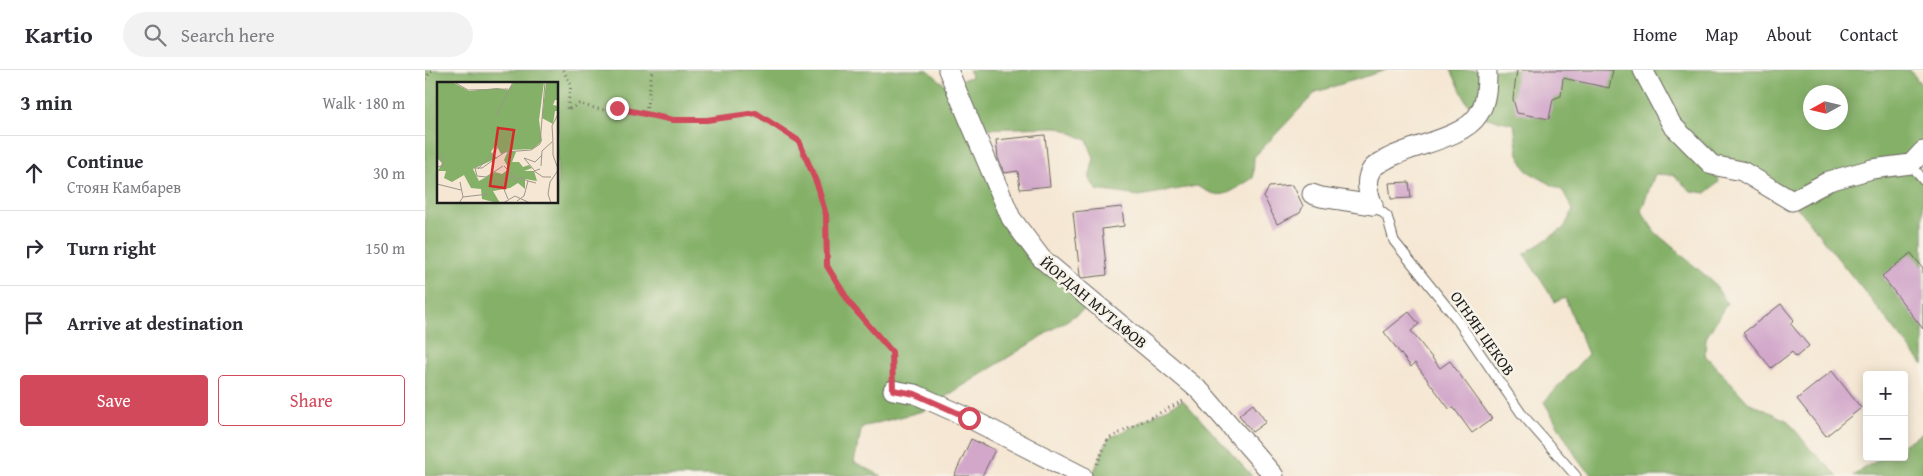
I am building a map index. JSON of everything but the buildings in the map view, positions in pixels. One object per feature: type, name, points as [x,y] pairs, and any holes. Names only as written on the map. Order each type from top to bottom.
[{"type":"street","name":"ЙОРДАН МУТАФОВ","points":[[949,70],[1011,218],[1041,258],[1201,392],[1274,476]]},
{"type":"street","points":[[1373,205],[1368,194],[1367,180],[1373,168],[1393,155],[1463,130],[1478,116],[1485,101],[1487,70]]},
{"type":"street","points":[[1643,70],[1672,125],[1712,165],[1742,171],[1793,201],[1829,181],[1917,157]]},
{"type":"street","points":[[1312,194],[1373,205]]},
{"type":"street","points":[[893,390],[915,394],[1089,472]]},
{"type":"lane","points":[[1917,157],[1923,180]]},
{"type":"lane","name":"ОГНЯН ЦЕКОВ","points":[[1373,205],[1387,216],[1394,241],[1457,318],[1521,414],[1576,476]]},
{"type":"path","points":[[425,79],[432,70]]},
{"type":"path","points":[[563,70],[571,85],[567,110],[579,104],[602,110],[617,108],[673,120],[707,120],[756,113],[799,141],[817,184],[826,215],[827,266],[851,305],[892,352],[893,390]]},
{"type":"path","points":[[646,113],[652,70]]},
{"type":"path","points":[[1089,472],[1108,439],[1183,400],[1194,386]]},
{"type":"green space","points":[[425,70],[928,70],[945,85],[971,77],[969,70],[1386,70],[1316,92],[1254,157],[1253,178],[1226,194],[1214,194],[1197,186],[1139,196],[1097,190],[1089,179],[1094,158],[1087,140],[1058,127],[972,129],[1003,220],[1085,309],[923,411],[862,427],[854,462],[882,476],[425,476]]},
{"type":"green space","points":[[1451,70],[1910,70],[1923,87],[1923,151],[1911,164],[1923,180],[1923,365],[1792,201],[1713,166],[1719,182],[1706,193],[1691,191],[1673,175],[1655,174],[1641,211],[1655,232],[1713,282],[1727,303],[1706,338],[1705,355],[1748,402],[1788,421],[1810,449],[1838,476],[1594,476],[1580,463],[1544,402],[1588,354],[1565,298],[1555,302],[1524,254],[1564,228],[1573,210],[1563,191],[1527,171],[1518,154],[1514,124],[1478,116],[1466,101]]},
{"type":"green space","points":[[1183,400],[1252,476],[1092,476],[1108,439]]},
{"type":"green space","points":[[1923,433],[1923,476],[1852,476],[1876,461],[1908,461],[1908,442]]},
{"type":"route","points":[[617,108],[673,120],[707,120],[756,113],[799,141],[817,184],[826,215],[827,266],[851,305],[892,352],[893,390],[915,394],[969,418]]}]
